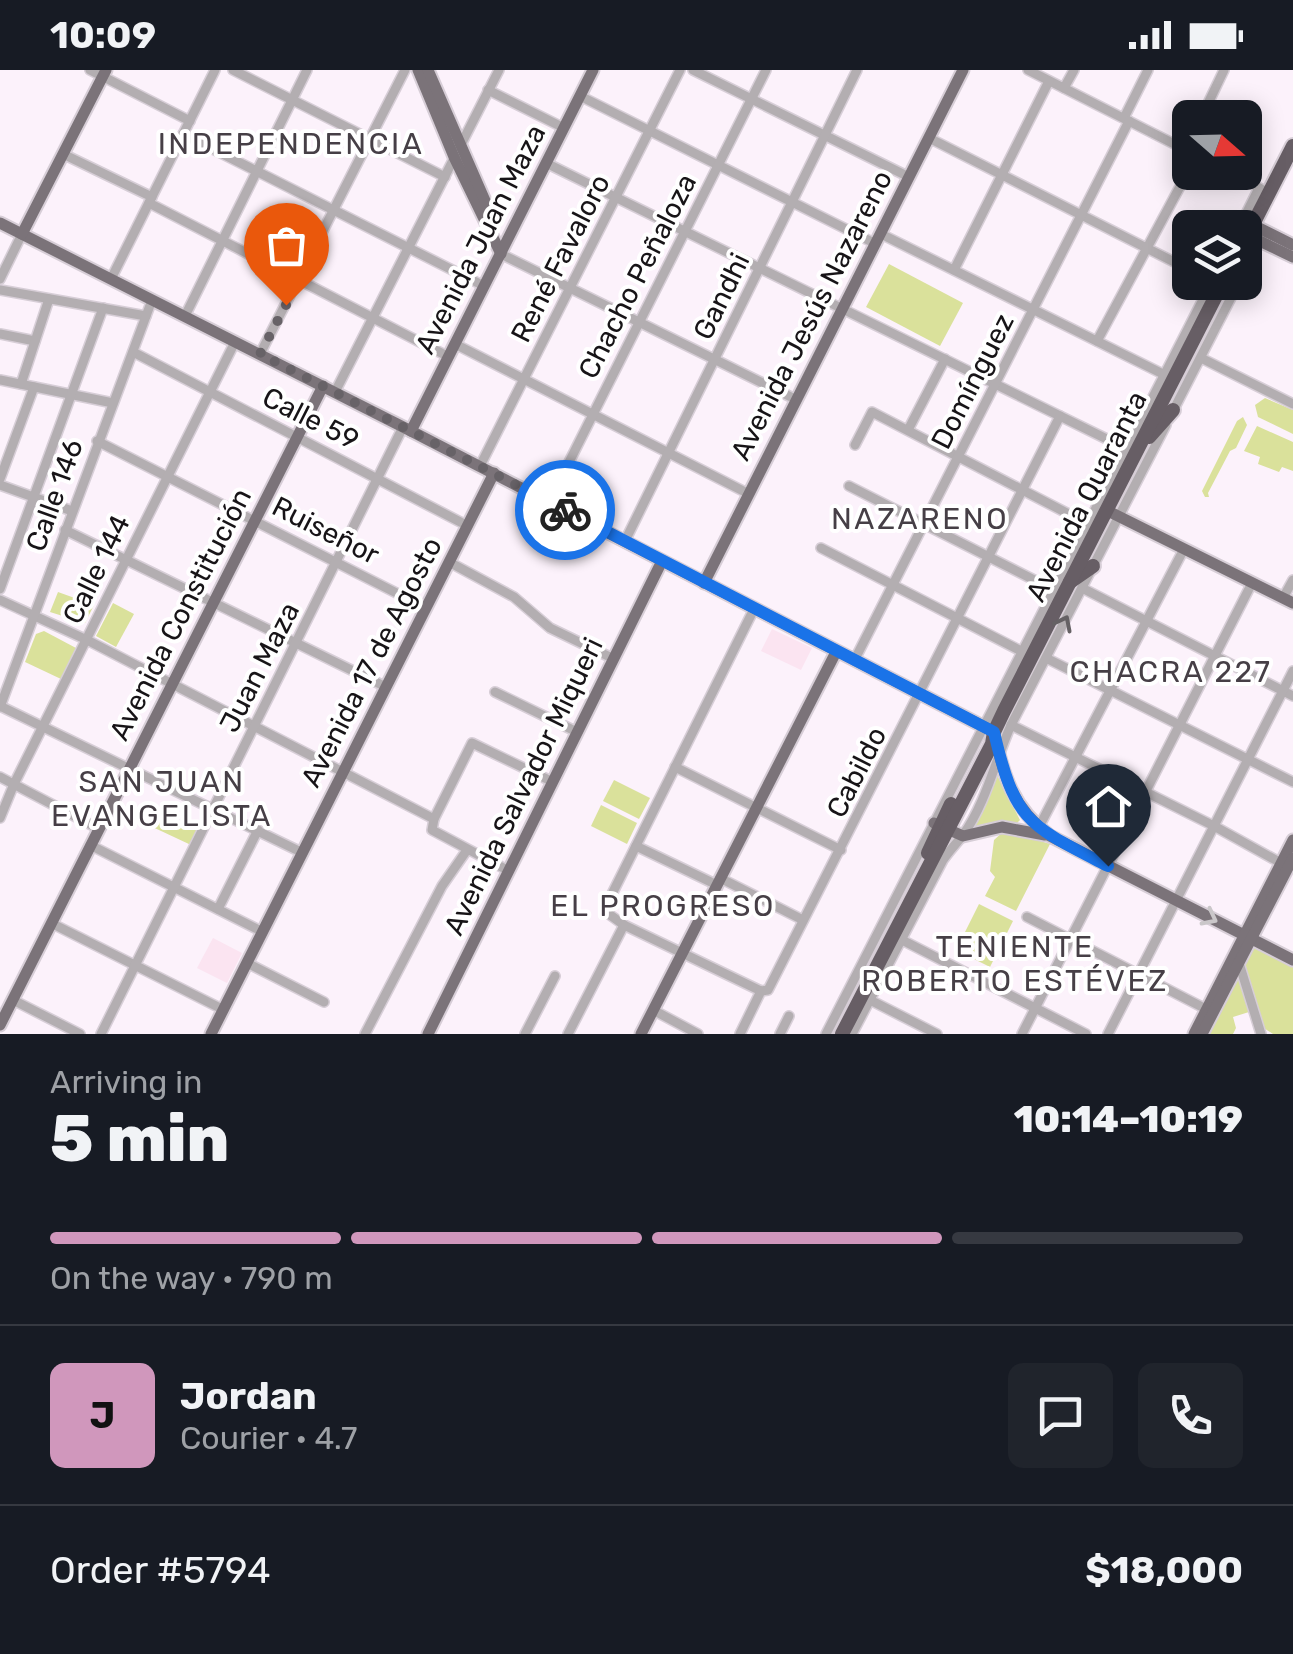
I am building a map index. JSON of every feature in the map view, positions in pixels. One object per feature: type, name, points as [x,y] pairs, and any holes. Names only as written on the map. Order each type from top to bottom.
[{"type":"highway","points":[[1258,210],[1264,190],[1293,146]]},
{"type":"highway","name":"Avenida Quaranta","points":[[834,1034],[992,744],[988,729],[1076,585],[1132,449],[1209,300]]},
{"type":"highway","points":[[1132,449],[1174,410]]},
{"type":"highway","points":[[1076,585],[1093,566]]},
{"type":"highway","name":"Avenida Quaranta","points":[[842,1034],[946,829]]},
{"type":"highway","points":[[907,911],[922,901]]},
{"type":"main road","points":[[418,70],[503,250]]},
{"type":"main road","points":[[428,70],[457,151]]},
{"type":"main road","name":"Avenida Juan Maza","points":[[407,429],[449,357],[593,70]]},
{"type":"main road","name":"Avenida Jesús Nazareno","points":[[704,583],[963,70]]},
{"type":"main road","points":[[22,234],[104,73]]},
{"type":"main road","points":[[0,223],[988,729],[1012,796],[1038,828],[1293,960]]},
{"type":"main road","points":[[1262,236],[1293,245]]},
{"type":"main road","points":[[1262,240],[1293,258]]},
{"type":"main road","name":"Avenida Constitución","points":[[0,1025],[7,1004],[322,386]]},
{"type":"main road","name":"Avenida 17 de Agosto","points":[[212,1034],[494,474]]},
{"type":"main road","points":[[1107,511],[1288,601]]},
{"type":"main road","name":"Avenida Salvador Miqueri","points":[[428,1034],[662,561]]},
{"type":"main road","points":[[641,1034],[836,652]]},
{"type":"main road","points":[[946,829],[1002,827],[1050,836]]},
{"type":"main road","points":[[1194,1034],[1289,864],[1293,840]]},
{"type":"main road","points":[[1202,1034],[1248,937]]},
{"type":"street","points":[[90,70],[104,73],[190,121]]},
{"type":"street","points":[[111,279],[215,70]]},
{"type":"street","points":[[234,70],[444,176]]},
{"type":"street","points":[[185,316],[307,70]]},
{"type":"street","points":[[260,354],[405,70]]},
{"type":"street","points":[[335,392],[499,70]]},
{"type":"street","name":"René Favaloro","points":[[480,466],[680,70]]},
{"type":"street","points":[[693,70],[909,178]]},
{"type":"street","name":"Chacho Peñaloza","points":[[550,502],[766,70]]},
{"type":"street","name":"Gandhi","points":[[625,541],[857,70]]},
{"type":"street","points":[[1028,70],[1172,139]]},
{"type":"street","points":[[1064,88],[1074,70]]},
{"type":"street","name":"Domínguez","points":[[854,662],[1082,215],[1148,70]]},
{"type":"street","points":[[1209,100],[1224,70]]},
{"type":"street","points":[[954,270],[1050,81]]},
{"type":"street","points":[[488,90],[564,128]]},
{"type":"street","points":[[580,96],[792,202],[954,270],[1169,377]]},
{"type":"street","points":[[183,134],[484,286]]},
{"type":"street","points":[[929,138],[1172,261]]},
{"type":"street","points":[[63,154],[223,243],[449,357]]},
{"type":"street","points":[[546,163],[1132,449]]},
{"type":"street","points":[[1097,341],[1178,190]]},
{"type":"street","points":[[0,278],[22,234]]},
{"type":"street","points":[[503,250],[797,400]]},
{"type":"street","points":[[0,290],[146,316]]},
{"type":"street","points":[[21,384],[49,299]]},
{"type":"street","name":"Calle 146","points":[[0,707],[152,300]]},
{"type":"street","points":[[1093,566],[1107,511],[1174,410],[1230,300]]},
{"type":"street","points":[[0,589],[103,308]]},
{"type":"street","points":[[0,334],[35,341]]},
{"type":"street","name":"Calle 144","points":[[0,818],[235,342]]},
{"type":"street","points":[[455,344],[750,494]]},
{"type":"street","name":"Calle 59","points":[[132,352],[468,526]]},
{"type":"street","points":[[1202,358],[1293,404]]},
{"type":"street","points":[[908,430],[944,359]]},
{"type":"street","points":[[0,380],[114,402]]},
{"type":"street","points":[[34,387],[0,482],[72,511]]},
{"type":"street","points":[[855,445],[872,412],[1088,524]]},
{"type":"street","name":"Cabildo","points":[[740,1034],[761,992],[768,990],[841,850],[1060,416]]},
{"type":"street","name":"Juan Maza","points":[[100,1034],[378,478],[407,429]]},
{"type":"street","name":"Ruiseñor","points":[[98,441],[426,608]]},
{"type":"street","points":[[849,486],[1054,590]]},
{"type":"street","points":[[826,1034],[946,829],[996,767],[1054,590],[1088,524],[1107,511]]},
{"type":"street","points":[[65,530],[386,687]]},
{"type":"street","points":[[822,548],[1293,782]]},
{"type":"street","points":[[1038,828],[1184,549]]},
{"type":"street","points":[[449,562],[514,597],[550,628],[614,659]]},
{"type":"street","points":[[1288,601],[1293,580]]},
{"type":"street","points":[[1022,1034],[1252,583]]},
{"type":"street","points":[[1076,585],[1288,694]]},
{"type":"street","points":[[0,600],[86,640],[432,822]]},
{"type":"street","points":[[754,609],[606,904],[610,918],[761,992]]},
{"type":"street","points":[[1108,1034],[1248,759],[1288,694],[1293,671]]},
{"type":"street","points":[[495,692],[577,732]]},
{"type":"street","points":[[0,707],[303,853]]},
{"type":"street","points":[[1011,726],[1289,864]]},
{"type":"street","points":[[509,871],[432,830],[432,822],[472,744],[477,743],[553,782]]},
{"type":"street","points":[[675,767],[841,850]]},
{"type":"street","points":[[0,777],[99,829]]},
{"type":"street","points":[[852,1034],[943,860],[946,829]]},
{"type":"street","points":[[218,910],[258,830]]},
{"type":"street","points":[[90,845],[262,932]]},
{"type":"street","points":[[636,846],[803,920]]},
{"type":"street","points":[[365,1034],[442,886],[466,850]]},
{"type":"street","points":[[1027,917],[1206,1009]]},
{"type":"street","points":[[51,923],[224,1010]]},
{"type":"street","points":[[568,1034],[624,925]]},
{"type":"street","points":[[902,940],[1086,1034]]},
{"type":"street","points":[[1239,962],[1262,1034]]},
{"type":"street","points":[[247,964],[324,1002]]},
{"type":"street","points":[[525,1034],[555,976]]},
{"type":"street","points":[[870,1000],[936,1034]]},
{"type":"street","points":[[7,1004],[80,1034]]},
{"type":"street","points":[[653,1010],[698,1034]]},
{"type":"street","points":[[780,1034],[789,1016]]},
{"type":"shaded area","points":[[772,629],[812,648],[801,670],[761,651]]},
{"type":"shaded area","points":[[213,938],[242,953],[227,983],[197,968]]},
{"type":"green space","points":[[889,264],[963,303],[940,346],[866,307]]},
{"type":"green space","points":[[1265,398],[1293,410],[1293,434],[1258,417],[1255,405]]},
{"type":"green space","points":[[1243,417],[1247,425],[1209,497],[1205,497],[1202,491],[1237,421]]},
{"type":"green space","points":[[1257,426],[1293,442],[1293,471],[1282,467],[1279,472],[1258,464],[1260,457],[1244,451]]},
{"type":"green space","points":[[58,592],[94,605],[85,623],[50,612]]},
{"type":"green space","points":[[113,603],[134,614],[116,647],[96,636]]},
{"type":"green space","points":[[44,631],[76,648],[61,679],[25,662],[36,634]]},
{"type":"green space","points":[[996,773],[1020,820],[1016,824],[969,829]]},
{"type":"green space","points":[[614,780],[650,798],[639,819],[603,801]]},
{"type":"green space","points":[[601,805],[637,823],[627,844],[591,826]]},
{"type":"green space","points":[[150,808],[198,830],[191,845],[144,823]]},
{"type":"green space","points":[[1005,830],[1050,844],[1016,911],[985,896],[995,877],[990,871],[994,840]]},
{"type":"green space","points":[[979,904],[1013,921],[990,967],[956,950]]},
{"type":"green space","points":[[1252,946],[1293,966],[1293,1034],[1273,1034],[1262,1027],[1242,963]]},
{"type":"green space","points":[[1238,973],[1249,1012],[1233,1017],[1233,1034],[1207,1034]]},
{"type":"way so far","points":[[286,305],[260,354],[565,510]]},
{"type":"district","name":"INDEPENDENCIA","points":[[291,144]]},
{"type":"district","name":"NAZARENO","points":[[920,519]]},
{"type":"district","name":"CHACRA 227","points":[[1171,672]]},
{"type":"district","name":"SAN JUAN EVANGELISTA","points":[[162,799]]},
{"type":"district","name":"EL PROGRESO","points":[[663,906]]},
{"type":"district","name":"TENIENTE ROBERTO ESTÉVEZ","points":[[1015,964]]},
{"type":"route","points":[[565,510],[994,732],[1005,780],[1023,812],[1050,836],[1108,866]]}]
